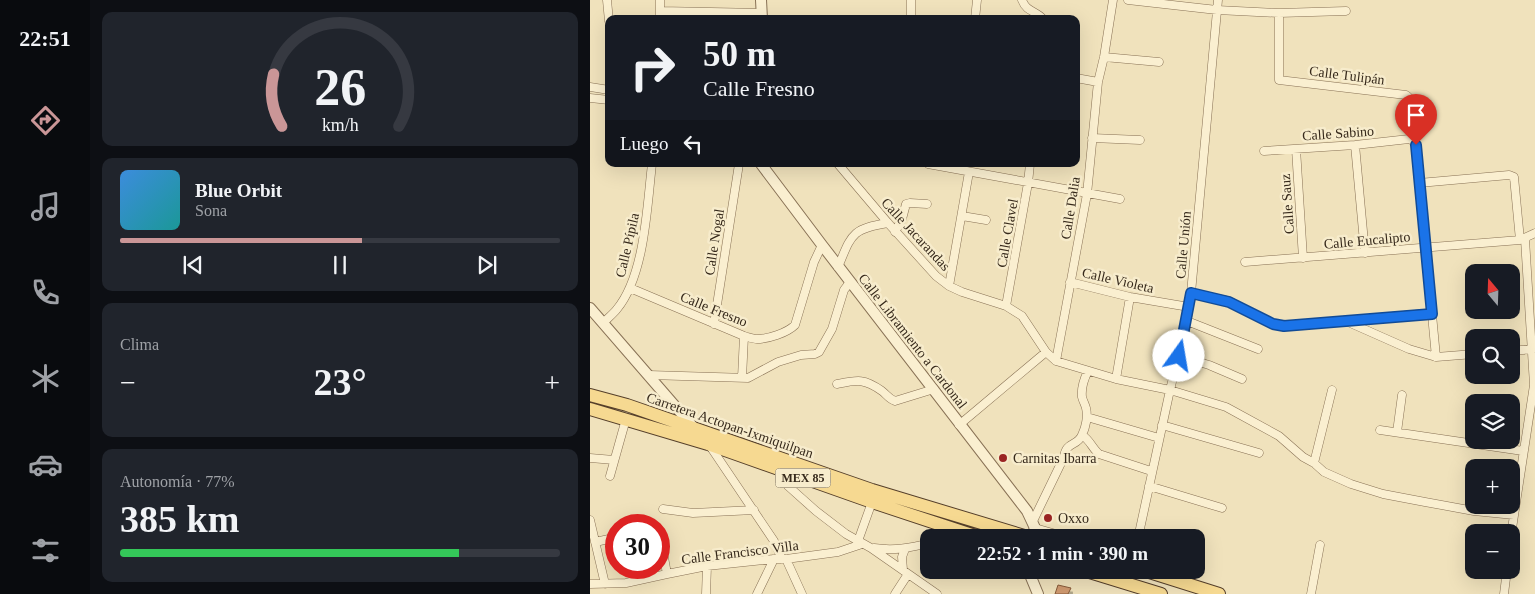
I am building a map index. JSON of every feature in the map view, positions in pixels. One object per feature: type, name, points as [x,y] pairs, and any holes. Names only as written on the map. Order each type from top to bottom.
[{"type":"main road","name":"Carretera Actopan-Ixmiquilpan","points":[[590,395],[627,405],[872,490],[1021,529]]},
{"type":"main road","name":"MEX 85","points":[[590,409],[708,444],[954,529]]},
{"type":"main road","points":[[1112,579],[1161,594]]},
{"type":"main road","points":[[1172,579],[1219,594]]},
{"type":"street","points":[[607,0],[608,15]]},
{"type":"street","points":[[660,0],[660,15],[715,15]]},
{"type":"street","points":[[761,0],[762,15]]},
{"type":"street","points":[[911,0],[911,15]]},
{"type":"street","points":[[975,15],[977,0]]},
{"type":"street","points":[[1022,0],[1024,6],[1039,15]]},
{"type":"street","name":"Calle Dalia","points":[[1056,361],[1087,194],[1098,82],[1113,0]]},
{"type":"street","points":[[1128,0],[1217,10],[1279,13],[1346,11]]},
{"type":"street","name":"Calle Unión","points":[[1140,529],[1151,471],[1187,321],[1218,0]]},
{"type":"street","name":"Calle Tulipán","points":[[1279,13],[1279,80],[1406,95],[1410,98],[1414,120]]},
{"type":"street","points":[[1104,57],[1159,62]]},
{"type":"street","points":[[1080,79],[1098,82]]},
{"type":"street","points":[[590,87],[605,89]]},
{"type":"street","points":[[590,98],[605,100]]},
{"type":"street","points":[[1092,138],[1140,140]]},
{"type":"street","name":"Calle Sabino","points":[[1264,151],[1355,145],[1409,139],[1416,145],[1419,183]]},
{"type":"street","points":[[1355,145],[1365,252]]},
{"type":"street","name":"Calle Sauz","points":[[1296,149],[1303,258]]},
{"type":"street","name":"Calle Pípila","points":[[604,322],[618,308],[630,288],[647,217],[652,167]]},
{"type":"street","name":"Calle Nogal","points":[[714,324],[739,167]]},
{"type":"street","name":"Calle Libramiento a Cardonal","points":[[763,167],[838,267],[934,389],[1030,529]]},
{"type":"street","name":"Calle Jacarandas","points":[[841,167],[895,232],[936,276],[949,286],[1006,306],[1022,316],[1046,352],[1056,361],[1116,379],[1170,390],[1234,411],[1279,436],[1324,472],[1351,484],[1383,494],[1474,511],[1514,515]]},
{"type":"street","points":[[943,167],[1120,199]]},
{"type":"street","name":"Calle Clavel","points":[[1006,306],[1030,167]]},
{"type":"street","points":[[949,286],[969,172]]},
{"type":"street","points":[[1436,356],[1419,183],[1509,175],[1514,177],[1522,240],[1535,385],[1513,524]]},
{"type":"street","points":[[895,232],[902,219],[906,204],[910,202],[927,204]]},
{"type":"street","points":[[962,216],[986,220]]},
{"type":"street","points":[[838,267],[854,234],[865,226],[888,223]]},
{"type":"street","points":[[1522,240],[1535,233]]},
{"type":"street","name":"Calle Eucalipto","points":[[1245,262],[1522,240]]},
{"type":"street","name":"Calle Fresno","points":[[630,288],[714,324],[757,339],[784,333],[795,325],[814,262],[822,246]]},
{"type":"street","points":[[649,375],[742,378],[757,374],[778,362],[819,352],[832,329],[844,290],[850,282]]},
{"type":"street","name":"Calle Violeta","points":[[1070,282],[1189,307]]},
{"type":"street","points":[[1191,293],[1229,302],[1273,324],[1284,326],[1432,314]]},
{"type":"street","points":[[1116,379],[1130,296]]},
{"type":"street","points":[[590,308],[708,444],[774,541],[781,559],[802,594]]},
{"type":"street","points":[[1187,321],[1258,349]]},
{"type":"street","points":[[1346,321],[1409,349],[1436,356],[1465,354]]},
{"type":"street","points":[[742,378],[744,336]]},
{"type":"street","points":[[1520,350],[1533,349]]},
{"type":"street","points":[[959,425],[1046,352]]},
{"type":"street","points":[[1179,356],[1242,379]]},
{"type":"street","points":[[1033,529],[1064,457],[1065,450],[1068,446],[1077,442],[1082,435],[1087,410],[1082,399],[1082,390],[1088,371]]},
{"type":"street","points":[[837,384],[859,379],[873,384],[895,401],[934,389]]},
{"type":"street","points":[[1314,463],[1332,390]]},
{"type":"street","points":[[1397,432],[1402,395]]},
{"type":"street","points":[[1087,417],[1160,438]]},
{"type":"street","points":[[610,476],[626,419]]},
{"type":"street","points":[[1162,425],[1259,453]]},
{"type":"street","points":[[1380,430],[1523,451]]},
{"type":"street","points":[[1082,435],[1087,438],[1094,450],[1099,454],[1151,471]]},
{"type":"street","points":[[590,458],[614,460]]},
{"type":"street","points":[[776,468],[788,486],[816,511],[846,534],[871,548],[933,593]]},
{"type":"street","points":[[1149,486],[1222,508]]},
{"type":"street","points":[[860,542],[872,502]]},
{"type":"street","points":[[663,509],[693,513],[754,510]]},
{"type":"street","points":[[599,520],[590,520],[605,584]]},
{"type":"street","points":[[595,542],[605,540]]},
{"type":"street","name":"Calle Francisco Villa","points":[[670,573],[707,566],[838,552],[860,542]]},
{"type":"street","points":[[871,548],[889,550],[920,545]]},
{"type":"street","points":[[1311,594],[1320,545]]},
{"type":"street","points":[[895,594],[905,572],[902,557],[905,549]]},
{"type":"street","points":[[757,594],[781,559]]},
{"type":"street","points":[[706,594],[707,566]]},
{"type":"street","name":"Calle Francisco Villa","points":[[590,584],[633,582],[645,579]]},
{"type":"street","points":[[1032,579],[1038,594]]},
{"type":"street","points":[[1504,594],[1506,579]]},
{"type":"building","points":[[1058,585],[1071,588],[1068,594],[1055,594]]},
{"type":"place","name":"Carnitas Ibarra","points":[[1003,458]]},
{"type":"place","name":"Oxxo","points":[[1048,518]]},
{"type":"route","points":[[1179,356],[1191,293],[1229,302],[1273,324],[1284,326],[1432,314],[1416,145]]}]
